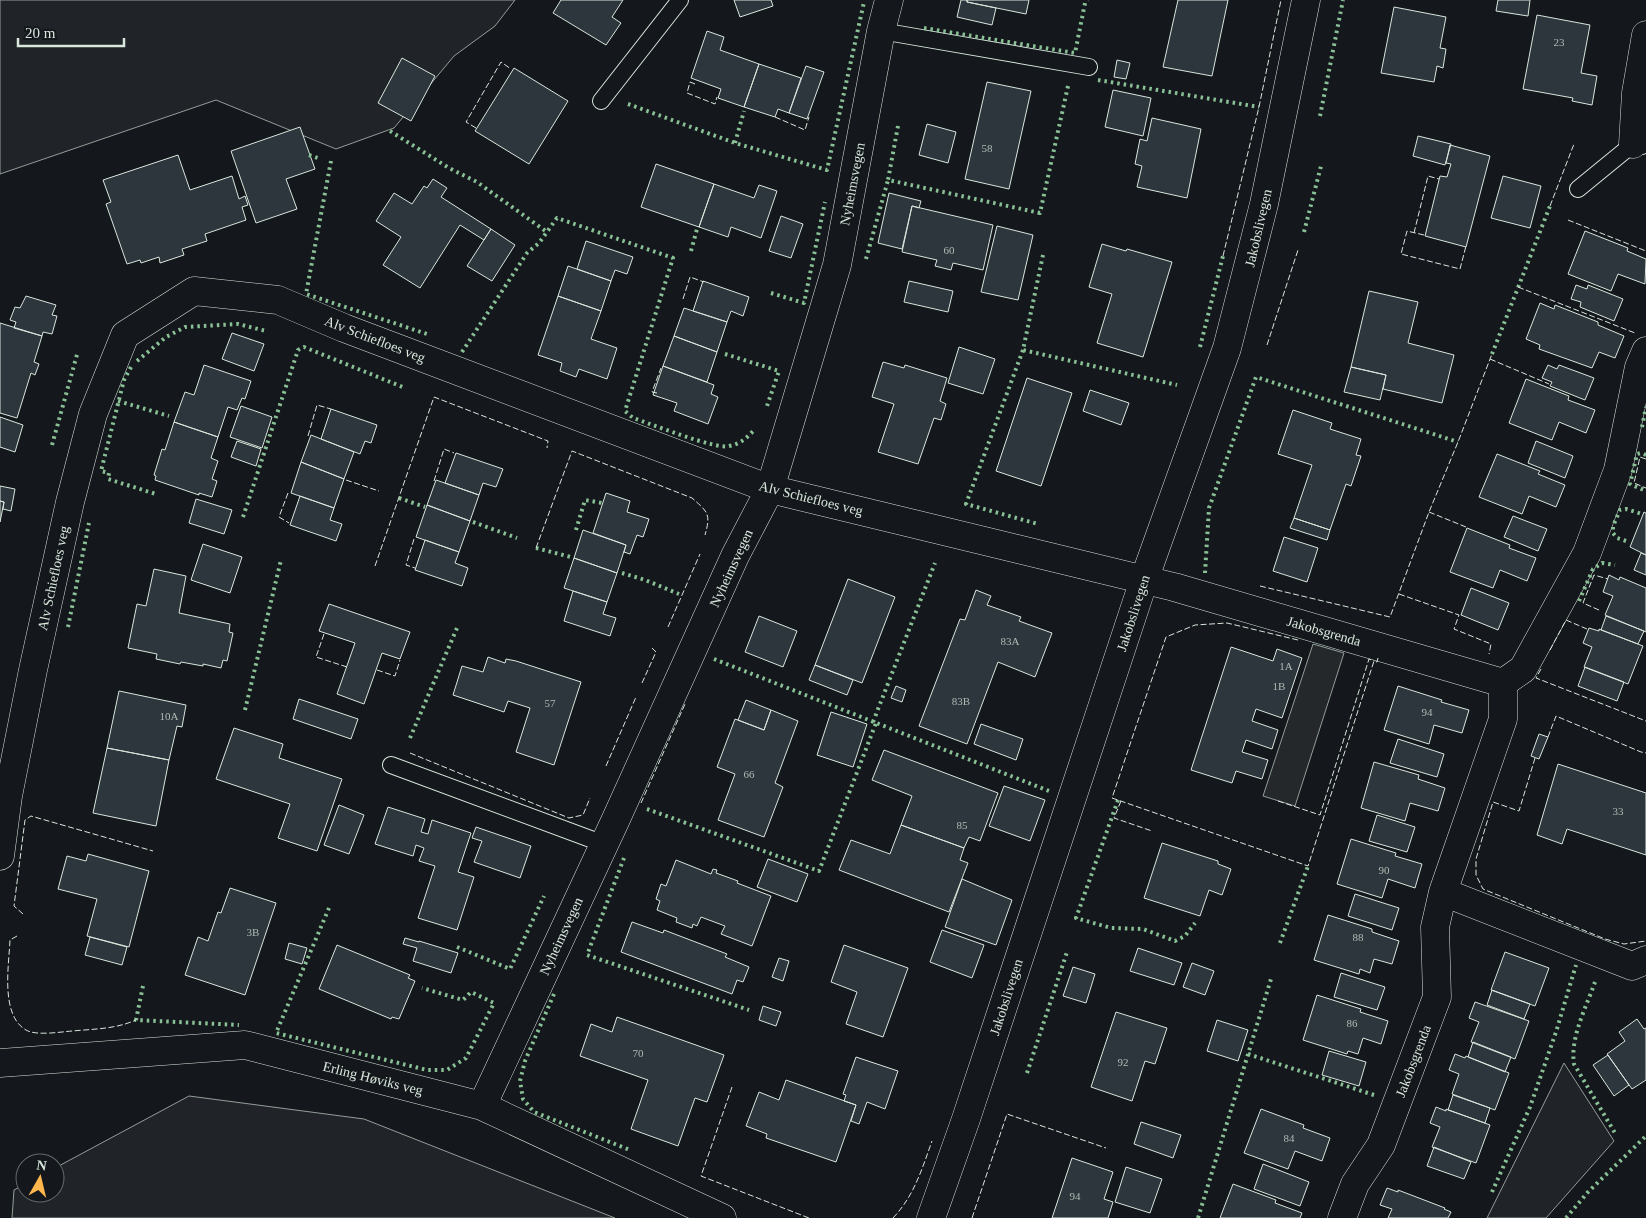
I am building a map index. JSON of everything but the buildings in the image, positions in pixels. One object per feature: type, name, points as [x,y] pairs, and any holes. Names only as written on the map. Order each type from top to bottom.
[{"type":"street","name":"Nyheimsvegen","points":[[482,1106],[735,556],[770,489],[837,264],[881,31],[889,0]]},
{"type":"street","name":"Jakobslivegen","points":[[931,1218],[966,1120],[1144,580],[1230,338],[1264,204],[1306,0]]},
{"type":"street","points":[[1640,145],[1636,94],[1646,34]]},
{"type":"street","name":"Alv Schiefloes veg","points":[[0,856],[8,796],[33,670],[70,502],[93,414],[125,335],[194,291],[278,300],[353,331],[770,489],[1144,580]]},
{"type":"street","points":[[1503,683],[1523,669],[1587,553],[1618,470],[1639,367],[1646,351]]},
{"type":"street","name":"Jakobsgrenda","points":[[1144,580],[1174,587],[1503,683],[1503,720],[1443,892],[1435,927],[1437,997],[1381,1145],[1355,1184],[1342,1218]]},
{"type":"street","points":[[1443,892],[1632,966],[1646,960]]},
{"type":"street","name":"Erling Høviks veg","points":[[0,1064],[245,1045],[482,1106],[722,1218]]},
{"type":"lane","points":[[601,101],[680,0]]},
{"type":"lane","points":[[881,31],[1089,67]]},
{"type":"lane","points":[[1578,189],[1640,145]]},
{"type":"lane","points":[[391,765],[604,844]]},
{"type":"shaded area","points":[[0,0],[515,0],[495,26],[454,56],[394,128],[336,149],[216,100],[0,174]]},
{"type":"shaded area","points":[[1313,644],[1344,653],[1295,806],[1263,796]]},
{"type":"shaded area","points":[[1564,1063],[1614,1141],[1546,1218],[1487,1218]]},
{"type":"shaded area","points":[[189,1096],[364,1119],[615,1218],[12,1218],[15,1189],[15,1203],[65,1203],[65,1163]]},
{"type":"hedge","points":[[924,28],[1075,53],[1085,3],[1088,0]]},
{"type":"hedge","points":[[1320,116],[1343,0]]},
{"type":"hedge","points":[[628,104],[735,143],[827,170],[864,2]]},
{"type":"hedge","points":[[1098,80],[1259,107]]},
{"type":"hedge","points":[[898,126],[888,180],[1040,213],[1068,86]]},
{"type":"hedge","points":[[735,143],[744,111]]},
{"type":"hedge","points":[[390,131],[449,168],[477,182],[547,232]]},
{"type":"hedge","points":[[309,155],[321,159]]},
{"type":"hedge","points":[[331,161],[306,294],[430,335]]},
{"type":"hedge","points":[[1304,232],[1321,166]]},
{"type":"hedge","points":[[866,259],[888,180]]},
{"type":"hedge","points":[[771,293],[804,303],[825,202]]},
{"type":"hedge","points":[[1492,354],[1550,206]]},
{"type":"hedge","points":[[462,352],[527,253],[539,243],[557,218],[673,258],[625,411],[633,418],[697,440],[722,446],[729,446],[740,442],[754,430]]},
{"type":"hedge","points":[[691,251],[697,229]]},
{"type":"hedge","points":[[1043,255],[1023,350],[1177,385]]},
{"type":"hedge","points":[[1200,347],[1223,256]]},
{"type":"hedge","points":[[137,361],[166,337],[185,327],[238,324],[266,331]]},
{"type":"hedge","points":[[243,517],[298,350],[304,347],[405,388]]},
{"type":"hedge","points":[[1023,350],[966,504],[1038,524]]},
{"type":"hedge","points":[[52,445],[78,351]]},
{"type":"hedge","points":[[725,354],[779,371],[767,406]]},
{"type":"hedge","points":[[131,367],[124,380],[101,471],[109,473],[108,479],[156,494]]},
{"type":"hedge","points":[[1205,573],[1209,508],[1256,377],[1458,442]]},
{"type":"hedge","points":[[118,401],[169,416]]},
{"type":"hedge","points":[[1642,427],[1646,407]]},
{"type":"hedge","points":[[1646,455],[1637,454],[1630,484],[1646,491]]},
{"type":"hedge","points":[[399,498],[425,507]]},
{"type":"hedge","points":[[576,530],[585,500],[602,503]]},
{"type":"hedge","points":[[1626,541],[1617,538],[1613,533],[1613,526],[1620,510],[1626,509],[1642,514]]},
{"type":"hedge","points":[[473,522],[517,538]]},
{"type":"hedge","points":[[68,627],[89,523]]},
{"type":"hedge","points":[[536,548],[571,557]]},
{"type":"hedge","points":[[245,710],[281,560]]},
{"type":"hedge","points":[[873,722],[935,563]]},
{"type":"hedge","points":[[1579,601],[1593,569],[1602,563],[1615,565]]},
{"type":"hedge","points":[[622,573],[679,594]]},
{"type":"hedge","points":[[410,738],[457,628]]},
{"type":"hedge","points":[[714,659],[1049,791]]},
{"type":"hedge","points":[[647,809],[819,871],[876,723]]},
{"type":"hedge","points":[[1118,800],[1076,918],[1111,928],[1143,929],[1175,941],[1185,936],[1195,923]]},
{"type":"hedge","points":[[624,858],[587,955],[749,1010]]},
{"type":"hedge","points":[[1280,943],[1308,866]]},
{"type":"hedge","points":[[457,947],[510,969],[544,896]]},
{"type":"hedge","points":[[329,908],[276,1033],[427,1070],[447,1070],[466,1058],[494,1003],[471,992],[463,1000],[422,988]]},
{"type":"hedge","points":[[1027,1073],[1067,952]]},
{"type":"hedge","points":[[1492,1192],[1530,1107],[1556,1032],[1576,965]]},
{"type":"hedge","points":[[1198,1218],[1271,979]]},
{"type":"hedge","points":[[1595,982],[1583,1012],[1574,1043],[1574,1064],[1615,1133]]},
{"type":"hedge","points":[[143,986],[136,1020],[239,1025]]},
{"type":"hedge","points":[[554,994],[525,1061],[520,1081],[523,1099],[534,1112],[630,1150]]},
{"type":"hedge","points":[[1248,1054],[1377,1096]]},
{"type":"hedge","points":[[1566,1218],[1588,1192],[1646,1136]]},
{"type":"fence","points":[[1223,256],[1259,107],[1281,0]]},
{"type":"fence","points":[[476,128],[466,122],[501,62],[511,69]]},
{"type":"fence","points":[[695,84],[690,82],[687,93],[715,104],[717,97]]},
{"type":"fence","points":[[775,117],[805,130],[809,117]]},
{"type":"fence","points":[[1550,206],[1574,144]]},
{"type":"fence","points":[[1414,233],[1428,176],[1439,179]]},
{"type":"fence","points":[[1568,220],[1646,251]]},
{"type":"fence","points":[[1424,235],[1407,231],[1401,254],[1460,269],[1466,246]]},
{"type":"fence","points":[[1267,345],[1298,250]]},
{"type":"fence","points":[[683,299],[690,277],[704,282]]},
{"type":"fence","points":[[1518,287],[1635,333]]},
{"type":"fence","points":[[1260,586],[1390,617],[1429,512],[1492,354]]},
{"type":"fence","points":[[1490,359],[1549,384]]},
{"type":"fence","points":[[657,393],[652,392],[661,368]]},
{"type":"fence","points":[[375,566],[434,397],[548,441],[547,448]]},
{"type":"fence","points":[[308,436],[317,405],[331,409]]},
{"type":"fence","points":[[434,481],[444,449],[454,453]]},
{"type":"fence","points":[[536,548],[572,451],[692,498],[707,514],[708,522],[705,535]]},
{"type":"fence","points":[[1646,459],[1640,457],[1634,483],[1646,488]]},
{"type":"fence","points":[[346,480],[379,491]]},
{"type":"fence","points":[[288,493],[279,517],[289,523]]},
{"type":"fence","points":[[1429,512],[1466,527]]},
{"type":"fence","points":[[414,539],[406,565],[415,568]]},
{"type":"fence","points":[[668,627],[700,554]]},
{"type":"fence","points":[[1599,610],[1583,603],[1594,575],[1608,579]]},
{"type":"fence","points":[[1399,594],[1459,615],[1454,629],[1491,644],[1489,654]]},
{"type":"fence","points":[[1550,650],[1566,620],[1587,629]]},
{"type":"fence","points":[[1298,640],[1227,623],[1195,625],[1166,637],[1112,798],[1308,866],[1374,661],[1377,662],[1378,658]]},
{"type":"fence","points":[[324,634],[316,657],[347,667]]},
{"type":"fence","points":[[642,683],[656,652],[652,648]]},
{"type":"fence","points":[[1278,801],[1320,815],[1369,659],[1374,661]]},
{"type":"fence","points":[[377,670],[395,676],[400,660]]},
{"type":"fence","points":[[1541,669],[1536,678],[1646,721]]},
{"type":"fence","points":[[606,766],[636,697]]},
{"type":"fence","points":[[641,803],[685,704]]},
{"type":"fence","points":[[1548,737],[1556,716],[1646,753]]},
{"type":"fence","points":[[410,753],[569,818],[583,815],[590,798]]},
{"type":"fence","points":[[1535,758],[1519,811],[1493,802],[1476,859],[1476,875],[1483,889],[1605,939],[1624,944],[1646,941]]},
{"type":"fence","points":[[1121,801],[1114,818],[1152,831]]},
{"type":"fence","points":[[23,914],[14,906],[25,820],[31,816],[153,851]]},
{"type":"fence","points":[[17,936],[10,940],[9,1002],[12,1013],[18,1023],[26,1030],[30,1032],[55,1033],[113,1027],[136,1020]]},
{"type":"fence","points":[[732,1087],[701,1176],[809,1218]]},
{"type":"fence","points":[[972,1218],[1007,1114],[1106,1148]]},
{"type":"fence","points":[[893,1218],[907,1201],[921,1172],[932,1141]]}]
